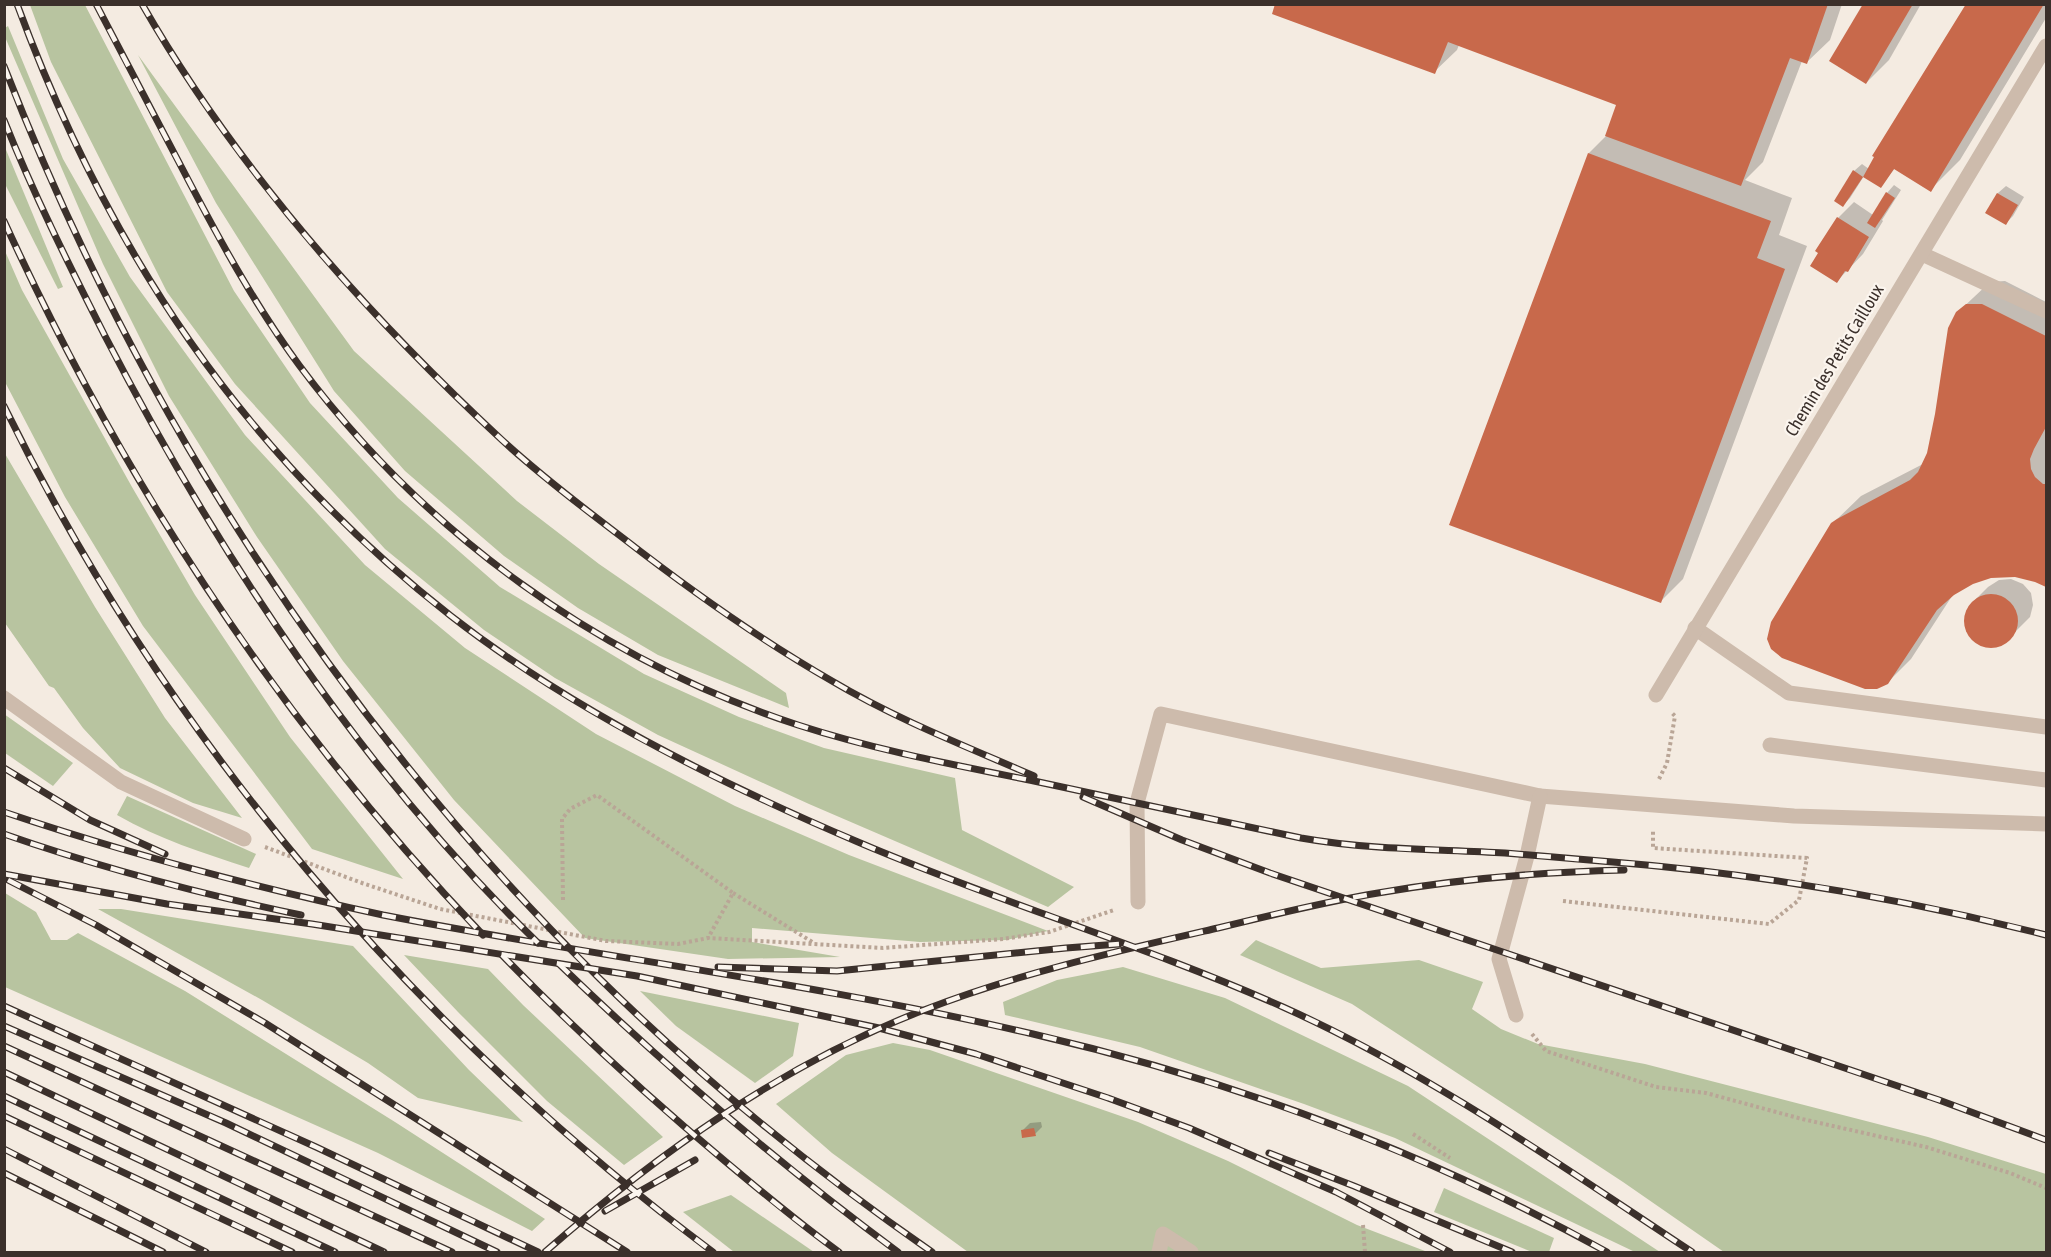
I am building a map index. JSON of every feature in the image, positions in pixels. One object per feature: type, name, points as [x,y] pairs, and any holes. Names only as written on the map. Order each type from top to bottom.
[{"type":"street","name":"Chemin des Petits Cailloux","points":[[1656,695],[2046,46]]},
{"type":"street","points":[[1922,254],[2046,311]]},
{"type":"street","points":[[1695,627],[1789,693],[2046,727]]},
{"type":"street","points":[[4,698],[121,782],[244,838]]},
{"type":"street","points":[[1138,902],[1137,803],[1161,714],[1540,796],[1794,816],[2046,824]]},
{"type":"street","points":[[1770,745],[2046,780]]},
{"type":"street","points":[[1516,1015],[1499,959],[1525,866],[1540,796]]},
{"type":"street","points":[[1159,1252],[1163,1234],[1191,1252]]},
{"type":"path","points":[[1648,805],[1667,763],[1675,716],[1656,695]]},
{"type":"path","points":[[563,900],[562,819],[570,808],[597,795],[733,893],[814,944]]},
{"type":"path","points":[[244,838],[362,883],[440,909],[606,941],[678,944],[708,938],[883,948],[1003,939],[1048,932],[1138,902]]},
{"type":"path","points":[[1563,901],[1769,924],[1799,900],[1807,858],[1653,848]]},
{"type":"path","points":[[708,938],[733,893]]},
{"type":"path","points":[[1534,1037],[1546,1051],[1656,1087],[1706,1093],[1802,1119],[1926,1147],[2010,1173],[2046,1188]]},
{"type":"path","points":[[1413,1134],[1450,1158]]},
{"type":"path","points":[[1363,1225],[1365,1252]]},
{"type":"green space","points":[[30,5],[85,5],[234,291],[310,403],[398,498],[500,587],[644,674],[739,717],[824,748],[955,778],[962,830],[1074,887],[1048,907],[809,804],[658,735],[555,678],[484,630],[385,549],[235,384],[167,292],[51,62]]},
{"type":"green space","points":[[8,26],[63,159],[130,277],[245,435],[365,565],[465,648],[596,734],[735,806],[849,855],[1048,931],[1006,940],[920,942],[752,928],[752,942],[840,957],[728,959],[585,938],[454,800],[343,661],[257,537],[169,396],[103,264],[5,37],[5,28]]},
{"type":"green space","points":[[138,55],[354,351],[517,501],[599,564],[786,693],[789,708],[658,655],[578,608],[504,556],[405,471],[334,391],[216,203]]},
{"type":"green space","points":[[4,145],[63,287],[58,289],[5,184]]},
{"type":"green space","points":[[5,251],[22,290],[195,595],[290,737],[403,879],[312,849],[143,626],[65,497],[5,382]]},
{"type":"green space","points":[[4,452],[95,607],[165,718],[242,818],[193,803],[120,768],[83,728],[54,688],[49,686],[5,623]]},
{"type":"green space","points":[[4,714],[73,763],[53,786],[5,753]]},
{"type":"green space","points":[[127,796],[256,854],[249,868],[165,838],[117,815]]},
{"type":"green space","points":[[5,893],[36,912],[51,940],[67,940],[78,933],[185,991],[545,1219],[532,1231],[378,1153],[5,987]]},
{"type":"green space","points":[[98,909],[121,909],[353,946],[469,1070],[523,1122],[418,1098],[368,1063],[262,1000]]},
{"type":"green space","points":[[1256,940],[1321,968],[1419,960],[1483,982],[1472,1009],[1501,1029],[1538,1044],[1645,1064],[1928,1137],[2046,1174],[2046,1252],[1724,1252],[1623,1182],[1352,1004],[1240,955]]},
{"type":"green space","points":[[404,955],[488,969],[663,1137],[624,1165],[547,1101]]},
{"type":"green space","points":[[1123,967],[1225,998],[1408,1086],[1660,1252],[1635,1252],[1395,1138],[1304,1104],[1140,1047],[1005,1015],[1003,1002],[1057,980]]},
{"type":"green space","points":[[640,991],[799,1023],[793,1056],[755,1083],[676,1026]]},
{"type":"green space","points":[[893,1043],[930,1050],[1138,1122],[1228,1161],[1357,1225],[1425,1251],[968,1252],[832,1153],[776,1104],[846,1055]]},
{"type":"green space","points":[[1444,1188],[1554,1238],[1549,1252],[1532,1252],[1434,1212]]},
{"type":"green space","points":[[731,1195],[814,1252],[734,1252],[683,1212]]},
{"type":"building","points":[[1275,4],[1828,4],[1807,64],[1790,58],[1741,186],[1605,136],[1616,105],[1448,42],[1435,74],[1272,14]]},
{"type":"building","points":[[1863,4],[1913,4],[1866,84],[1829,61]]},
{"type":"building","points":[[1966,4],[2044,4],[1931,192],[1894,169],[1881,188],[1863,177],[1874,157],[1872,156]]},
{"type":"building","points":[[1588,153],[1771,221],[1757,258],[1785,269],[1661,603],[1449,525]]},
{"type":"building","points":[[1853,170],[1863,177],[1843,207],[1834,201]]},
{"type":"building","points":[[1886,192],[1895,198],[1875,228],[1867,223]]},
{"type":"building","points":[[1997,193],[2018,205],[2006,225],[1985,213]]},
{"type":"building","points":[[1837,217],[1869,237],[1848,272],[1845,271],[1837,283],[1810,266],[1818,253],[1815,251]]},
{"type":"building","points":[[1966,304],[1982,304],[2046,336],[2046,427],[2030,459],[2035,477],[2046,484],[2046,587],[2015,577],[1991,578],[1973,584],[1954,595],[1937,610],[1888,684],[1877,689],[1865,689],[1782,658],[1771,649],[1767,639],[1771,622],[1831,523],[1910,480],[1918,472],[1927,453],[1948,328],[1956,312]]},
{"type":"building","points":[[1991,594],[2001,596],[2010,602],[2016,611],[2018,621],[2016,631],[2010,640],[2001,646],[1991,648],[1981,646],[1972,640],[1966,631],[1964,621],[1966,611],[1972,602],[1981,596]]},
{"type":"building","points":[[1034,1128],[1036,1136],[1022,1138],[1021,1130]]},
{"type":"railway","points":[[17,4],[53,95],[94,181],[139,263],[190,342],[246,416],[308,486],[376,553],[451,616],[497,650],[595,713],[752,795],[911,864],[1178,963],[1231,985],[1283,1007],[1390,1060],[1543,1153],[1692,1252]]},
{"type":"railway","points":[[96,4],[237,270],[299,365],[348,426],[402,483],[460,536],[521,584],[586,627],[654,665],[725,698],[798,725],[856,742],[1301,838],[1352,845],[1505,853],[1723,873],[1885,899],[2046,935]]},
{"type":"railway","points":[[142,4],[218,123],[306,236],[401,341],[516,453],[577,503],[674,576],[778,648],[881,708],[1034,776]]},
{"type":"railway","points":[[4,66],[57,192],[116,316],[182,437],[254,554],[332,667],[415,776],[505,880],[600,979],[678,1052],[760,1123],[845,1189],[932,1252]]},
{"type":"railway","points":[[4,120],[39,202],[105,336],[195,498],[245,578],[353,733],[412,807],[473,877],[538,943]]},
{"type":"railway","points":[[4,221],[51,319],[101,414],[213,598],[275,687],[341,772],[410,855],[483,935]]},
{"type":"railway","points":[[4,406],[69,529],[142,648],[222,762],[308,871],[401,975],[500,1073],[604,1166],[713,1252]]},
{"type":"railway","points":[[4,768],[90,820],[165,854]]},
{"type":"railway","points":[[1083,797],[1182,840],[1270,873],[1939,1100],[2046,1140]]},
{"type":"railway","points":[[4,812],[192,869],[383,915],[871,1000],[1033,1034],[1107,1053],[1255,1097],[1327,1123],[1470,1183],[1607,1252]]},
{"type":"railway","points":[[4,834],[151,879],[301,915]]},
{"type":"railway","points":[[545,1252],[632,1180],[724,1114],[772,1084],[872,1032],[960,997],[1106,954],[1358,897],[1408,888],[1501,877],[1624,870]]},
{"type":"railway","points":[[4,874],[167,904],[312,924],[637,976],[879,1028],[976,1054],[1189,1128],[1336,1192],[1450,1252]]},
{"type":"railway","points":[[8,880],[96,925],[265,1023],[627,1252]]},
{"type":"railway","points":[[718,967],[837,971],[1119,944]]},
{"type":"railway","points":[[502,955],[583,1035],[668,1112],[768,1197],[839,1252]]},
{"type":"railway","points":[[559,964],[724,1114],[898,1252]]},
{"type":"railway","points":[[4,1006],[316,1147],[538,1252]]},
{"type":"railway","points":[[4,1026],[226,1123],[497,1252]]},
{"type":"railway","points":[[4,1046],[452,1252]]},
{"type":"railway","points":[[4,1072],[384,1252]]},
{"type":"railway","points":[[4,1096],[335,1252]]},
{"type":"railway","points":[[4,1116],[292,1252]]},
{"type":"railway","points":[[4,1149],[206,1252]]},
{"type":"railway","points":[[1269,1153],[1512,1252]]},
{"type":"railway","points":[[605,1211],[695,1160]]},
{"type":"railway","points":[[4,1173],[163,1252]]}]
